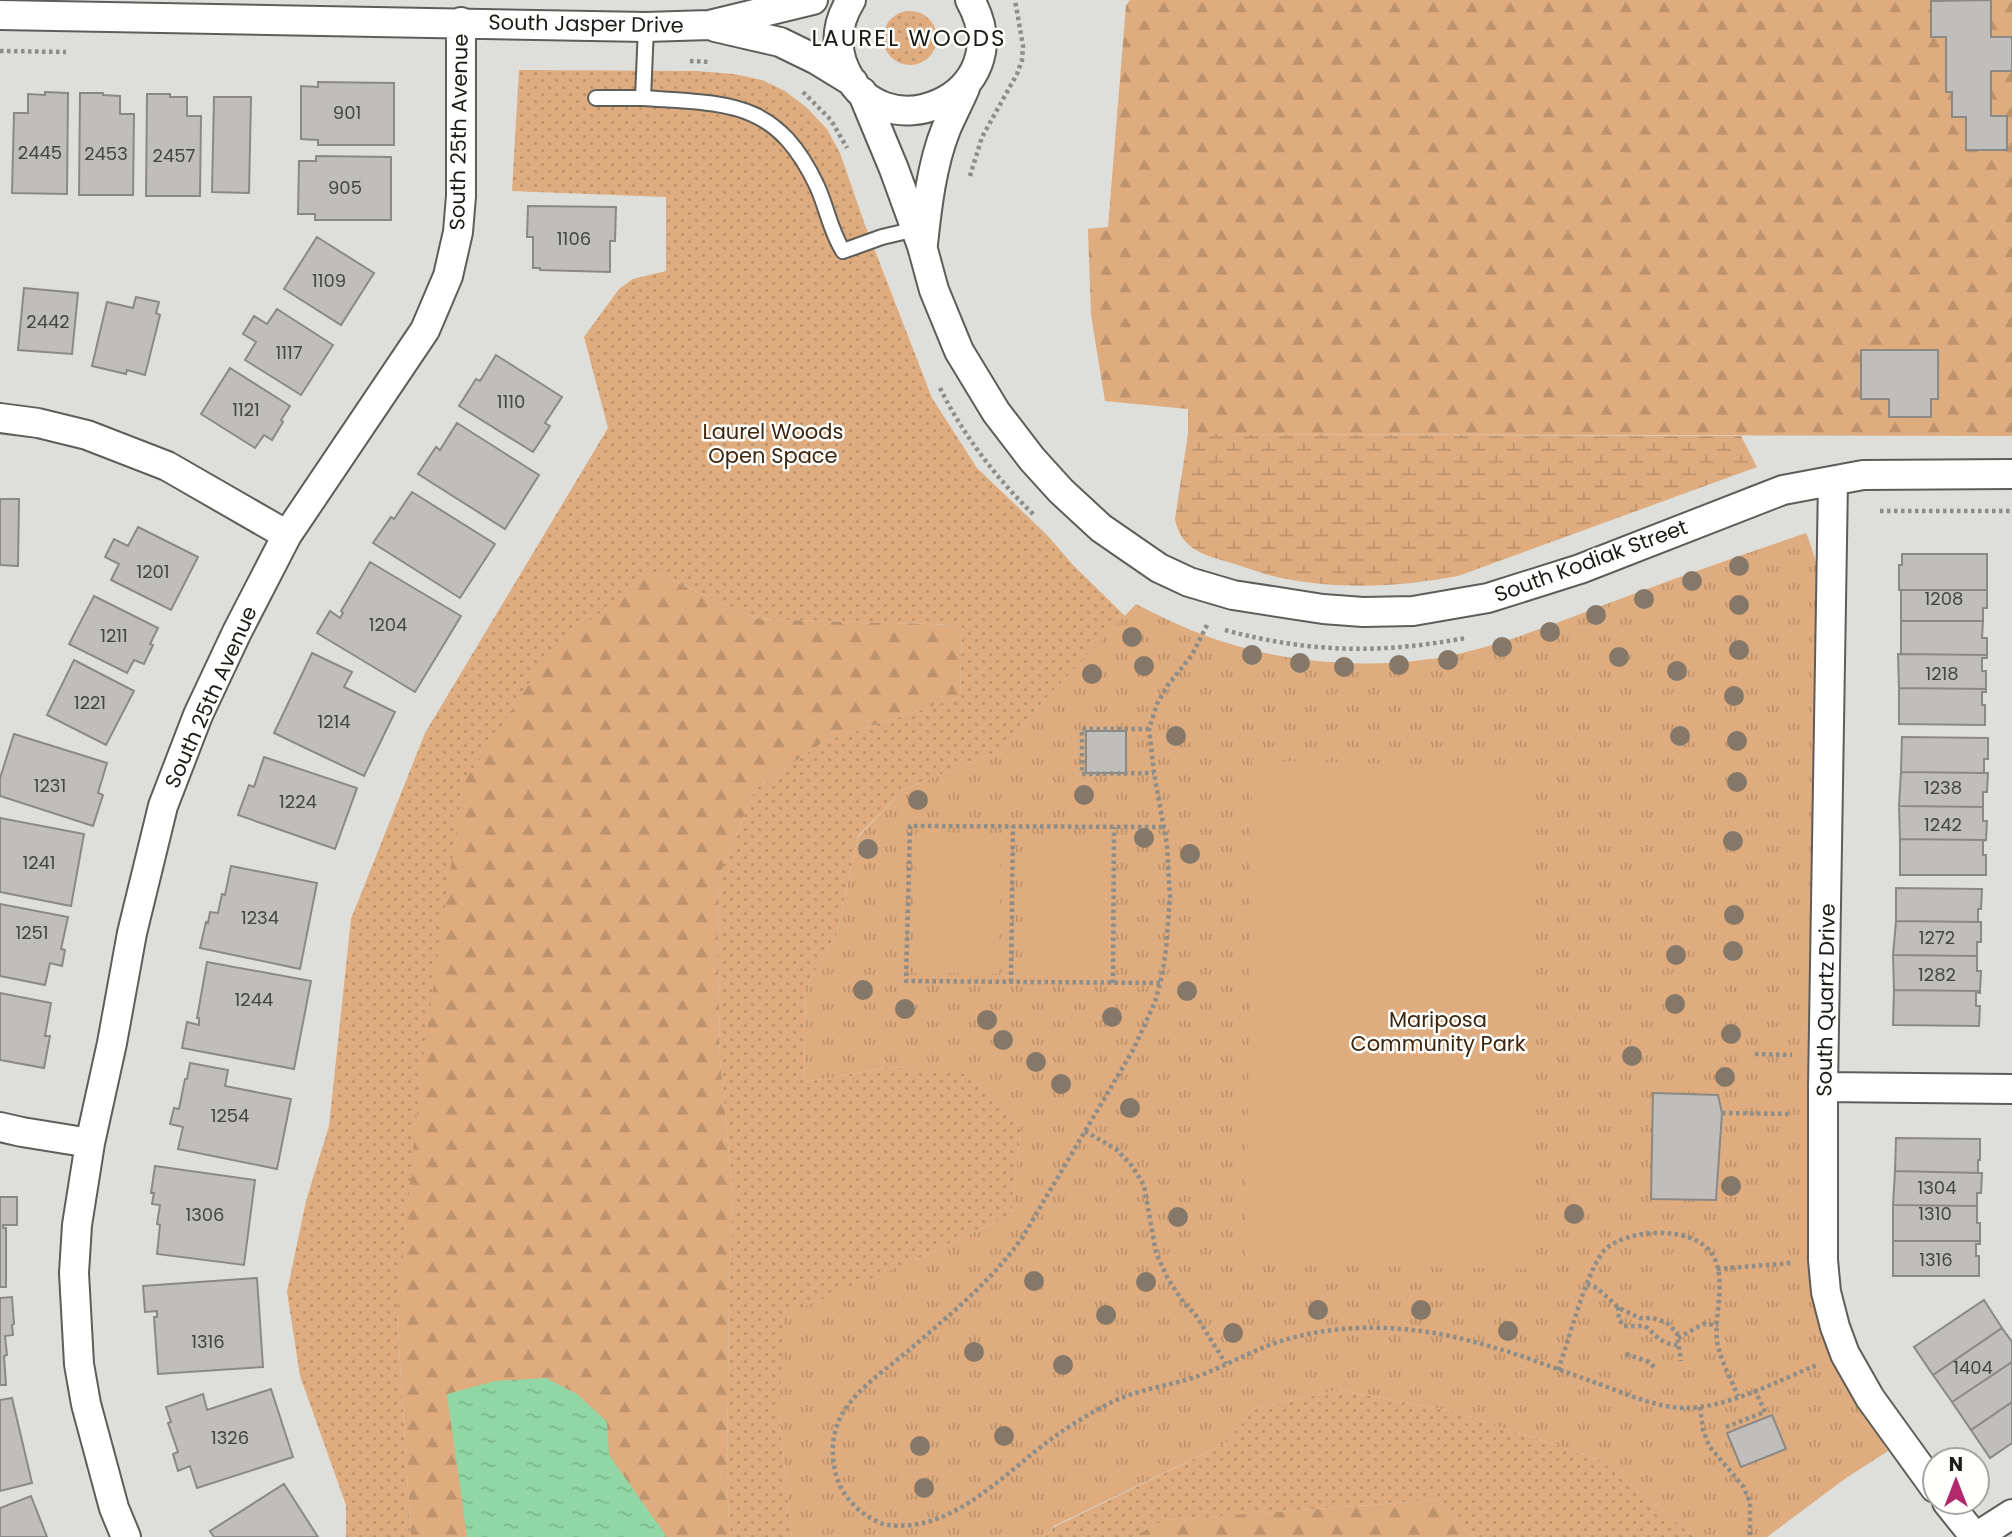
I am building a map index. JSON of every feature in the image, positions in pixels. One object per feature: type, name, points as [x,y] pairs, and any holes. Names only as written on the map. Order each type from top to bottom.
[{"type":"street","name":"South Jasper Drive","points":[[0,15],[205,9],[461,22],[709,26],[813,0]]},
{"type":"street","name":"South Kodiak Street","points":[[851,0],[841,20],[838,43],[845,70],[857,87],[919,238],[934,290],[959,351],[996,412],[1061,491],[1101,528],[1159,568],[1189,582],[1233,595],[1323,609],[1363,612],[1413,611],[1488,598],[1580,569],[1783,490],[1863,475],[2012,474]]},
{"type":"street","points":[[970,0],[980,22],[981,32]]},
{"type":"street","name":"South Kodiak Street","points":[[919,238],[939,148],[978,63],[981,49],[980,0]]},
{"type":"street","name":"South 25th Avenue","points":[[126,1537],[114,1508],[86,1404],[79,1364],[74,1273],[90,1143],[132,933],[163,806],[204,703],[237,632],[288,535],[425,330],[448,276],[458,232],[461,197],[461,22]]},
{"type":"street","name":"South Jasper Drive","points":[[709,26],[780,42],[817,60],[873,101],[900,110],[928,109],[953,97],[972,76]]},
{"type":"street","points":[[0,418],[87,435],[167,466],[288,535]]},
{"type":"street","name":"South Quartz Drive","points":[[1833,481],[1823,1087],[1823,1260],[1826,1292],[1845,1354],[1870,1398],[1921,1471]]},
{"type":"street","points":[[1823,1087],[2012,1089]]},
{"type":"street","points":[[0,1127],[90,1143]]},
{"type":"street","points":[[1959,1516],[1976,1537],[2012,1514]]},
{"type":"lane","points":[[643,98],[646,27]]},
{"type":"lane","points":[[596,98],[722,103],[751,112],[779,130],[806,164],[821,195],[830,226],[843,251],[882,237],[919,238]]},
{"type":"path","points":[[936,381],[953,415],[978,451],[1041,521]]},
{"type":"path","points":[[1870,510],[2012,511]]},
{"type":"path","points":[[1198,622],[1207,625],[1192,655],[1157,704],[1149,729],[1164,827],[1170,897],[1166,949],[1155,1002],[1133,1050],[1022,1238],[1008,1257],[960,1305],[851,1401],[840,1419],[833,1440],[834,1466],[841,1488],[857,1508],[873,1520],[904,1530],[933,1527],[968,1508],[1053,1438],[1110,1402],[1203,1374],[1270,1345],[1318,1332],[1376,1328],[1428,1332],[1477,1342],[1643,1399],[1674,1407],[1700,1407],[1723,1402],[1845,1354]]},
{"type":"path","points":[[1220,628],[1296,645],[1339,650],[1404,648],[1476,636]]},
{"type":"path","points":[[1149,729],[1082,729],[1082,775],[1154,773]]},
{"type":"path","points":[[1160,983],[906,981],[910,826],[1164,827]]},
{"type":"path","points":[[1011,982],[1013,826]]},
{"type":"path","points":[[1113,983],[1114,827]]},
{"type":"path","points":[[1755,1054],[1793,1055]]},
{"type":"path","points":[[1722,1113],[1799,1115]]},
{"type":"path","points":[[1085,1131],[1116,1150],[1132,1166],[1144,1185],[1156,1253],[1168,1279],[1195,1314],[1226,1364]]},
{"type":"path","points":[[1558,1370],[1587,1284],[1595,1264],[1606,1248],[1629,1237],[1656,1231],[1701,1242],[1716,1262],[1720,1293],[1717,1341],[1738,1396]]},
{"type":"path","points":[[1717,1269],[1763,1265]]},
{"type":"path","points":[[1587,1284],[1597,1288],[1618,1307],[1640,1318],[1653,1318],[1667,1323],[1677,1333],[1681,1361]]},
{"type":"path","points":[[1618,1307],[1619,1320],[1624,1326],[1645,1326],[1662,1342],[1680,1345]]},
{"type":"path","points":[[1678,1338],[1703,1324],[1718,1325]]},
{"type":"path","points":[[1626,1354],[1649,1362],[1656,1369]]},
{"type":"path","points":[[1726,1427],[1766,1412],[1755,1390]]},
{"type":"path","points":[[1700,1407],[1703,1430],[1709,1446],[1743,1486],[1750,1502],[1750,1537]]},
{"type":"green space","points":[[1130,0],[2012,0],[2012,436],[1188,434],[1188,409],[1105,401],[1091,315],[1088,229],[1108,227],[1126,5]]},
{"type":"green space","points":[[915,11],[925,15],[933,23],[937,38],[933,53],[925,61],[905,65],[895,61],[887,53],[883,33],[887,23],[895,15]]},
{"type":"green space","name":"Laurel Woods Open Space","points":[[519,70],[696,71],[734,74],[762,80],[785,91],[806,107],[827,129],[840,153],[932,398],[977,468],[1047,535],[1125,616],[1037,708],[1006,748],[903,790],[858,836],[837,934],[806,986],[804,1082],[892,1067],[974,1074],[1021,1127],[1011,1215],[915,1260],[779,1414],[792,1537],[730,1537],[727,1486],[733,1195],[720,1060],[719,877],[755,789],[825,741],[960,697],[962,625],[757,619],[653,572],[397,1314],[411,1537],[346,1537],[346,1505],[300,1376],[287,1292],[306,1201],[329,1126],[351,919],[425,733],[608,428],[584,337],[619,289],[633,279],[666,271],[666,197],[512,191]]},
{"type":"green space","points":[[1188,434],[1741,436],[1757,467],[1458,576],[1392,585],[1348,586],[1275,577],[1215,558],[1189,545],[1178,530],[1175,519]]},
{"type":"green space","name":"Mariposa Community Park","points":[[1806,533],[1817,564],[1819,581],[1816,596],[1808,1256],[1815,1297],[1855,1398],[1888,1451],[1846,1478],[1767,1537],[1695,1537],[1600,1460],[1452,1411],[1339,1390],[1253,1409],[1226,1443],[1054,1526],[1045,1537],[792,1537],[779,1414],[784,1315],[915,1260],[1011,1215],[1021,1127],[974,1075],[892,1067],[804,1082],[806,986],[837,934],[858,837],[903,790],[1006,748],[1037,708],[1136,604],[1202,635],[1252,650],[1314,661],[1411,661],[1470,651],[1511,639]]},
{"type":"green space","points":[[653,572],[757,619],[962,625],[960,697],[825,741],[755,789],[719,877],[720,1060],[733,1195],[727,1486],[730,1537],[411,1537],[397,1314],[421,1072],[463,784],[551,650]]},
{"type":"green space","points":[[1252,760],[1534,768],[1526,1269],[1246,1264]]},
{"type":"green space","points":[[916,832],[1001,833],[999,974],[914,973]]},
{"type":"green space","points":[[1024,834],[1109,835],[1107,975],[1022,975]]},
{"type":"green space","points":[[1339,1390],[1452,1411],[1600,1460],[1695,1537],[1474,1537],[1438,1500],[1165,1520],[1133,1537],[1045,1537],[1054,1527],[1226,1443],[1253,1409]]},
{"type":"green space","points":[[1438,1500],[1474,1537],[1133,1537],[1164,1520]]},
{"type":"water","points":[[546,1378],[577,1394],[607,1422],[609,1455],[667,1537],[467,1537],[447,1394],[495,1381]]},
{"type":"building","points":[[1991,0],[1991,37],[2012,37],[2012,71],[1991,71],[1991,116],[2007,116],[2007,150],[1966,150],[1966,117],[1952,117],[1952,92],[1946,92],[1946,37],[1931,37],[1931,1]]},
{"type":"building","points":[[318,82],[394,83],[394,145],[318,145],[318,140],[301,139],[301,86],[318,87]]},
{"type":"building","points":[[45,92],[68,93],[67,194],[12,193],[14,113],[28,113],[28,94],[45,95]]},
{"type":"building","points":[[80,93],[120,96],[120,114],[134,114],[133,195],[79,195]]},
{"type":"building","points":[[147,94],[187,97],[187,116],[201,116],[200,196],[146,196]]},
{"type":"building","points":[[214,97],[251,97],[249,193],[212,192]]},
{"type":"building","points":[[316,156],[391,157],[391,220],[315,220],[315,214],[298,214],[299,161],[316,161]]},
{"type":"building","points":[[528,206],[616,207],[615,241],[610,241],[610,272],[533,268],[533,237],[527,237]]},
{"type":"building","points":[[317,237],[374,273],[341,325],[284,289]]},
{"type":"building","points":[[24,288],[78,293],[72,354],[18,350]]},
{"type":"building","points":[[136,297],[159,302],[156,313],[160,315],[145,375],[127,370],[126,374],[92,366],[107,302],[133,308]]},
{"type":"building","points":[[277,309],[333,345],[301,395],[245,360],[256,342],[243,334],[254,316],[267,324]]},
{"type":"building","points":[[1861,350],[1938,350],[1938,399],[1931,399],[1931,417],[1889,417],[1889,399],[1861,399]]},
{"type":"building","points":[[496,355],[562,397],[545,423],[550,426],[533,452],[459,406],[476,379],[480,381]]},
{"type":"building","points":[[230,368],[290,406],[272,440],[264,435],[255,448],[201,414]]},
{"type":"building","points":[[457,423],[539,475],[505,529],[418,474],[436,447],[440,450]]},
{"type":"building","points":[[412,492],[495,544],[460,598],[373,543],[391,517],[394,519]]},
{"type":"building","points":[[0,499],[19,499],[18,566],[0,565]]},
{"type":"building","points":[[138,527],[198,557],[171,610],[111,580],[119,564],[105,557],[114,539],[128,546]]},
{"type":"building","points":[[1902,554],[1987,554],[1987,590],[1899,590]]},
{"type":"building","points":[[370,562],[461,616],[415,692],[317,633],[330,611],[340,618],[343,613],[341,611]]},
{"type":"building","points":[[1901,590],[1987,590],[1987,608],[1983,608],[1983,621],[1901,621]]},
{"type":"building","points":[[94,596],[158,628],[144,664],[134,660],[127,673],[69,644]]},
{"type":"building","points":[[1901,621],[1983,621],[1982,638],[1987,638],[1987,655],[1901,654]]},
{"type":"building","points":[[312,653],[352,672],[344,687],[395,712],[364,776],[274,733]]},
{"type":"building","points":[[1898,654],[1987,655],[1987,658],[1982,658],[1982,671],[1986,671],[1986,689],[1899,688]]},
{"type":"building","points":[[74,660],[134,691],[106,745],[47,715]]},
{"type":"building","points":[[1899,688],[1986,689],[1986,692],[1982,692],[1985,725],[1899,724]]},
{"type":"building","points":[[1086,731],[1126,731],[1126,773],[1086,773]]},
{"type":"building","points":[[14,734],[107,763],[98,793],[103,795],[93,826],[0,796],[0,778]]},
{"type":"building","points":[[1902,737],[1988,738],[1988,759],[1984,759],[1984,773],[1901,772]]},
{"type":"building","points":[[264,757],[357,788],[335,849],[238,815],[249,785],[254,787]]},
{"type":"building","points":[[1901,772],[1988,773],[1987,792],[1983,792],[1983,807],[1899,806]]},
{"type":"building","points":[[1899,806],[1983,807],[1983,821],[1987,821],[1986,840],[1900,839]]},
{"type":"building","points":[[0,818],[84,834],[71,906],[0,892]]},
{"type":"building","points":[[1900,839],[1986,840],[1983,841],[1983,855],[1986,855],[1986,875],[1900,875]]},
{"type":"building","points":[[231,866],[317,883],[300,969],[200,948],[210,912],[218,913],[222,894],[225,895]]},
{"type":"building","points":[[1896,888],[1982,889],[1978,922],[1896,921]]},
{"type":"building","points":[[0,904],[68,917],[61,949],[65,950],[62,966],[50,963],[45,985],[0,976]]},
{"type":"building","points":[[1896,921],[1981,922],[1981,942],[1977,942],[1977,956],[1893,955]]},
{"type":"building","points":[[1893,955],[1977,956],[1977,971],[1981,971],[1980,991],[1894,990]]},
{"type":"building","points":[[207,962],[311,981],[294,1069],[182,1048],[187,1022],[199,1025],[197,1018]]},
{"type":"building","points":[[1894,990],[1980,991],[1976,992],[1976,1006],[1980,1006],[1979,1026],[1893,1025]]},
{"type":"building","points":[[0,993],[51,1003],[45,1036],[50,1036],[44,1068],[0,1060]]},
{"type":"building","points":[[190,1063],[228,1070],[225,1086],[291,1099],[277,1169],[178,1149],[183,1127],[170,1124],[174,1108],[179,1109]]},
{"type":"building","points":[[1653,1093],[1718,1095],[1722,1113],[1716,1200],[1651,1199]]},
{"type":"building","points":[[1896,1138],[1980,1139],[1978,1173],[1895,1171]]},
{"type":"building","points":[[155,1166],[255,1180],[244,1265],[157,1254],[160,1205],[152,1204],[154,1193],[151,1193]]},
{"type":"building","points":[[1895,1171],[1982,1173],[1977,1206],[1893,1205]]},
{"type":"building","points":[[0,1197],[17,1197],[17,1225],[3,1225],[3,1228],[6,1228],[6,1287],[0,1287]]},
{"type":"building","points":[[1893,1205],[1977,1206],[1980,1241],[1893,1241]]},
{"type":"building","points":[[1893,1241],[1980,1241],[1980,1244],[1976,1244],[1979,1276],[1893,1276]]},
{"type":"building","points":[[257,1278],[263,1367],[158,1374],[154,1317],[157,1317],[157,1311],[145,1312],[143,1286]]},
{"type":"building","points":[[12,1297],[13,1335],[5,1336],[6,1385],[0,1385],[0,1298]]},
{"type":"building","points":[[1984,1300],[2002,1328],[1933,1375],[1914,1347]]},
{"type":"building","points":[[2002,1328],[2012,1342],[2012,1362],[1952,1402],[1933,1375]]},
{"type":"building","points":[[2012,1362],[2012,1402],[1971,1430],[1952,1402]]},
{"type":"building","points":[[271,1389],[293,1457],[197,1488],[190,1466],[178,1471],[173,1454],[178,1452],[168,1423],[171,1422],[166,1407],[203,1394],[207,1410]]},
{"type":"building","points":[[12,1398],[32,1483],[0,1491],[0,1400]]},
{"type":"building","points":[[2012,1402],[2012,1443],[1991,1457],[1991,1446],[1982,1446],[1971,1430]]},
{"type":"building","points":[[1772,1415],[1786,1449],[1741,1467],[1727,1433]]},
{"type":"building","points":[[284,1484],[318,1537],[214,1537],[210,1531]]},
{"type":"building","points":[[31,1496],[47,1537],[0,1537],[0,1508]]},
{"type":"district","name":"LAUREL WOODS","points":[[909,38]]}]
